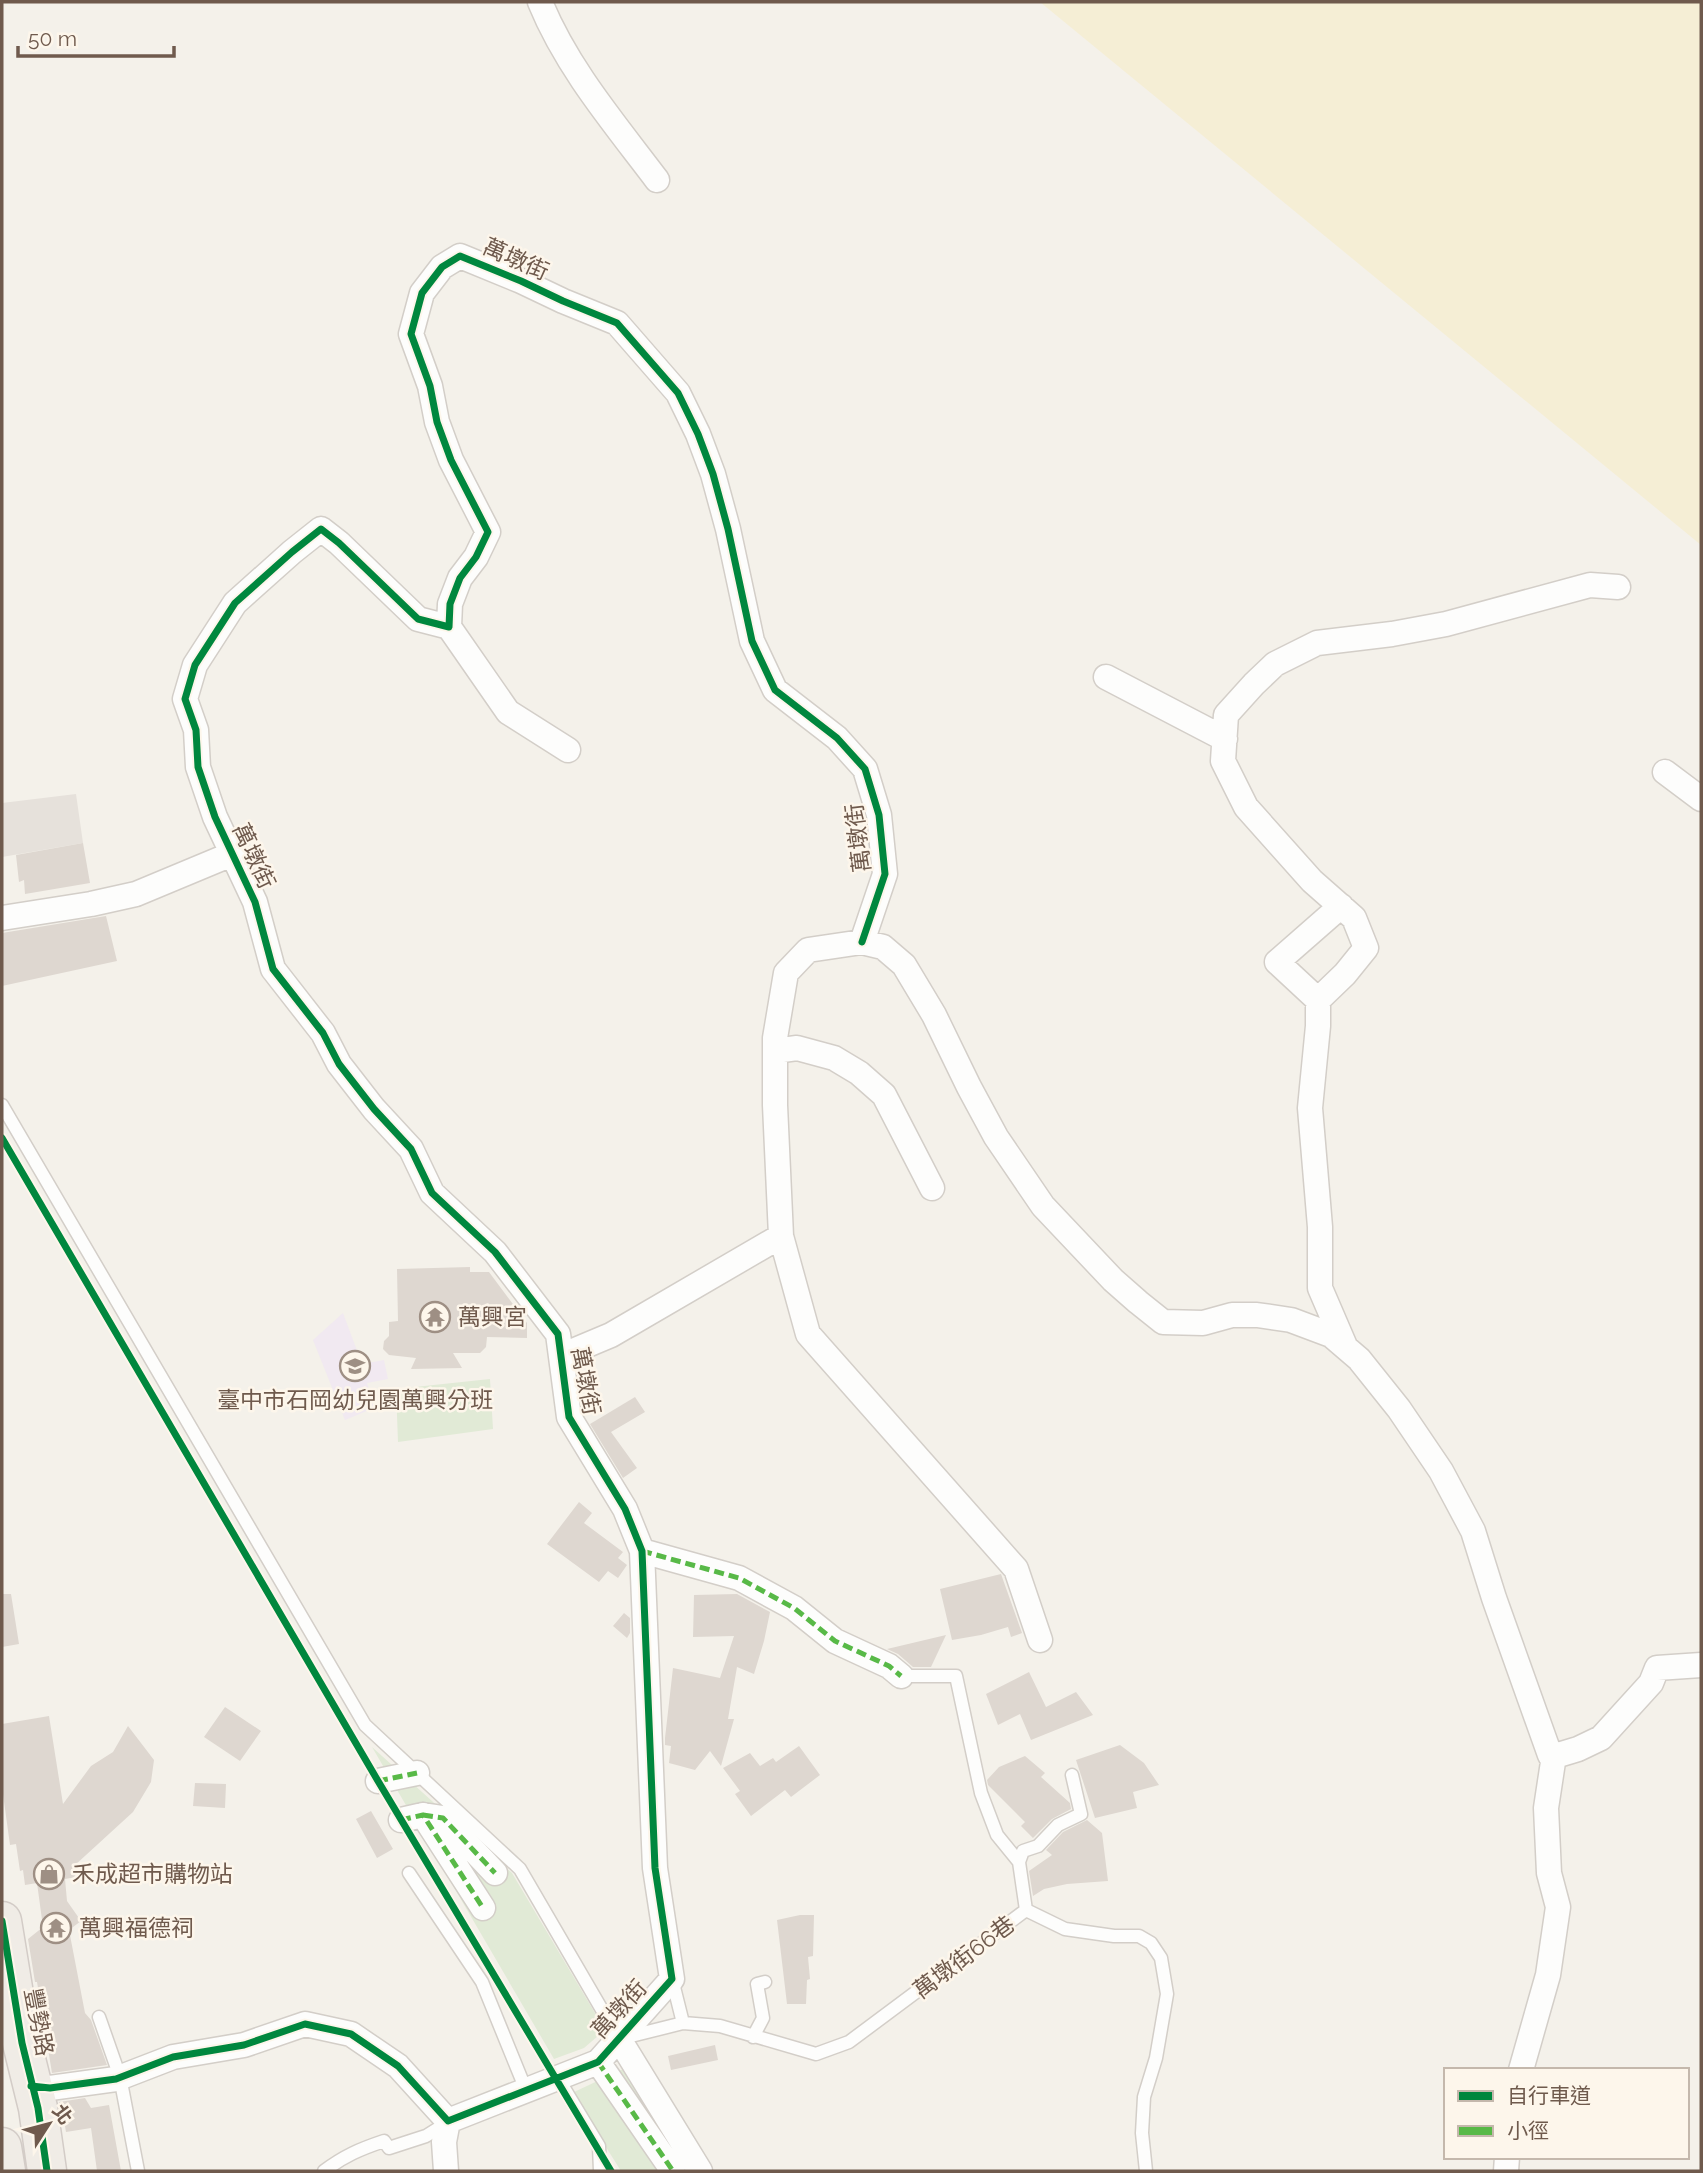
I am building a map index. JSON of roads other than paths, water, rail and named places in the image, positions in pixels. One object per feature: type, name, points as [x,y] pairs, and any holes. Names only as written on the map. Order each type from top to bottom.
[{"type":"main road","name":"豐勢路","points":[[2,1922],[31,2085],[38,2108],[47,2171]]},
{"type":"main road","points":[[2,2147],[6,2171]]},
{"type":"street","points":[[540,2],[573,67],[657,180]]},
{"type":"street","name":"萬墩街","points":[[448,2121],[598,2062],[672,1979],[655,1868],[642,1551],[625,1509],[569,1417],[558,1334],[495,1252],[432,1194],[411,1149],[374,1109],[339,1064],[323,1033],[273,969],[255,902],[215,817],[198,767],[196,730],[185,699],[195,665],[235,603],[321,529],[418,619],[449,627],[450,604],[460,578],[476,556],[488,532],[451,460],[437,422],[430,386],[411,334],[422,293],[442,267],[460,256],[617,323],[678,393],[713,474],[752,641],[775,690],[837,738],[865,769],[879,815],[885,874],[862,942]]},
{"type":"street","points":[[1345,1347],[1320,1288],[1320,1227],[1310,1108],[1318,1000],[1345,974],[1366,948],[1354,918],[1312,881],[1246,807],[1223,761],[1226,716],[1275,663],[1317,643],[1446,624],[1590,585],[1618,587]]},
{"type":"street","points":[[449,627],[508,712],[568,750]]},
{"type":"street","points":[[1106,677],[1225,739]]},
{"type":"street","points":[[1665,772],[1701,799]]},
{"type":"street","points":[[2,918],[136,894],[232,854]]},
{"type":"street","points":[[1318,1000],[1277,962],[1341,906]]},
{"type":"street","points":[[1040,1640],[1016,1569],[808,1334],[781,1236],[775,1038],[786,973],[808,950],[862,942],[883,947],[904,965],[934,1014],[969,1087],[1004,1149],[1043,1206],[1113,1280],[1163,1322],[1203,1323],[1232,1315],[1257,1315],[1291,1320],[1331,1335],[1359,1359],[1441,1471],[1473,1531],[1550,1755],[1578,1749],[1601,1738],[1651,1683],[1657,1668],[1701,1665]]},
{"type":"street","points":[[775,1051],[797,1048],[834,1058],[859,1073],[884,1095],[932,1188]]},
{"type":"street","points":[[561,1356],[611,1335],[781,1236]]},
{"type":"street","points":[[642,1551],[739,1578],[794,1608],[835,1641],[889,1666],[901,1676]]},
{"type":"street","points":[[1522,2068],[1548,1975],[1558,1907],[1549,1873],[1546,1808],[1553,1762]]},
{"type":"street","points":[[378,1781],[417,1773]]},
{"type":"street","points":[[483,1908],[412,1818],[443,1818],[495,1872]]},
{"type":"street","points":[[31,2085],[50,2088],[120,2077],[173,2057],[244,2045],[305,2024],[351,2034],[398,2066],[448,2121],[444,2142],[446,2171]]},
{"type":"street","points":[[619,2039],[699,2171]]},
{"type":"street","points":[[598,2062],[673,2171]]},
{"type":"lane","points":[[2,1105],[365,1725],[520,1869],[619,2039]]},
{"type":"lane","points":[[901,1676],[956,1676],[981,1793],[997,1835],[1019,1862]]},
{"type":"lane","points":[[1019,1862],[1023,1851],[1038,1846],[1058,1825],[1081,1814],[1072,1775]]},
{"type":"lane","name":"萬墩街66巷","points":[[619,2039],[683,2023],[720,2026],[816,2054],[849,2042],[1026,1910],[1019,1862]]},
{"type":"lane","points":[[409,1872],[482,1982],[526,2090]]},
{"type":"lane","points":[[1026,1910],[1065,1928],[1114,1936],[1139,1936],[1151,1943],[1161,1958],[1167,1994],[1156,2058],[1144,2098],[1142,2133],[1146,2171]]},
{"type":"lane","points":[[672,1979],[683,2023]]},
{"type":"lane","points":[[753,2037],[763,2018],[757,1984],[765,1982]]},
{"type":"lane","points":[[99,2017],[120,2077],[138,2171]]},
{"type":"lane","points":[[558,2078],[599,2146],[600,2171]]},
{"type":"lane","points":[[324,2171],[343,2157],[362,2149],[384,2141],[389,2148],[426,2136],[448,2121]]},
{"type":"place","name":"萬興宮","points":[[435,1317]]},
{"type":"place","name":"臺中市石岡幼兒園萬興分班","points":[[355,1366]]},
{"type":"place","name":"禾成超市購物站","points":[[49,1874]]},
{"type":"place","name":"萬興福德祠","points":[[56,1928]]}]
